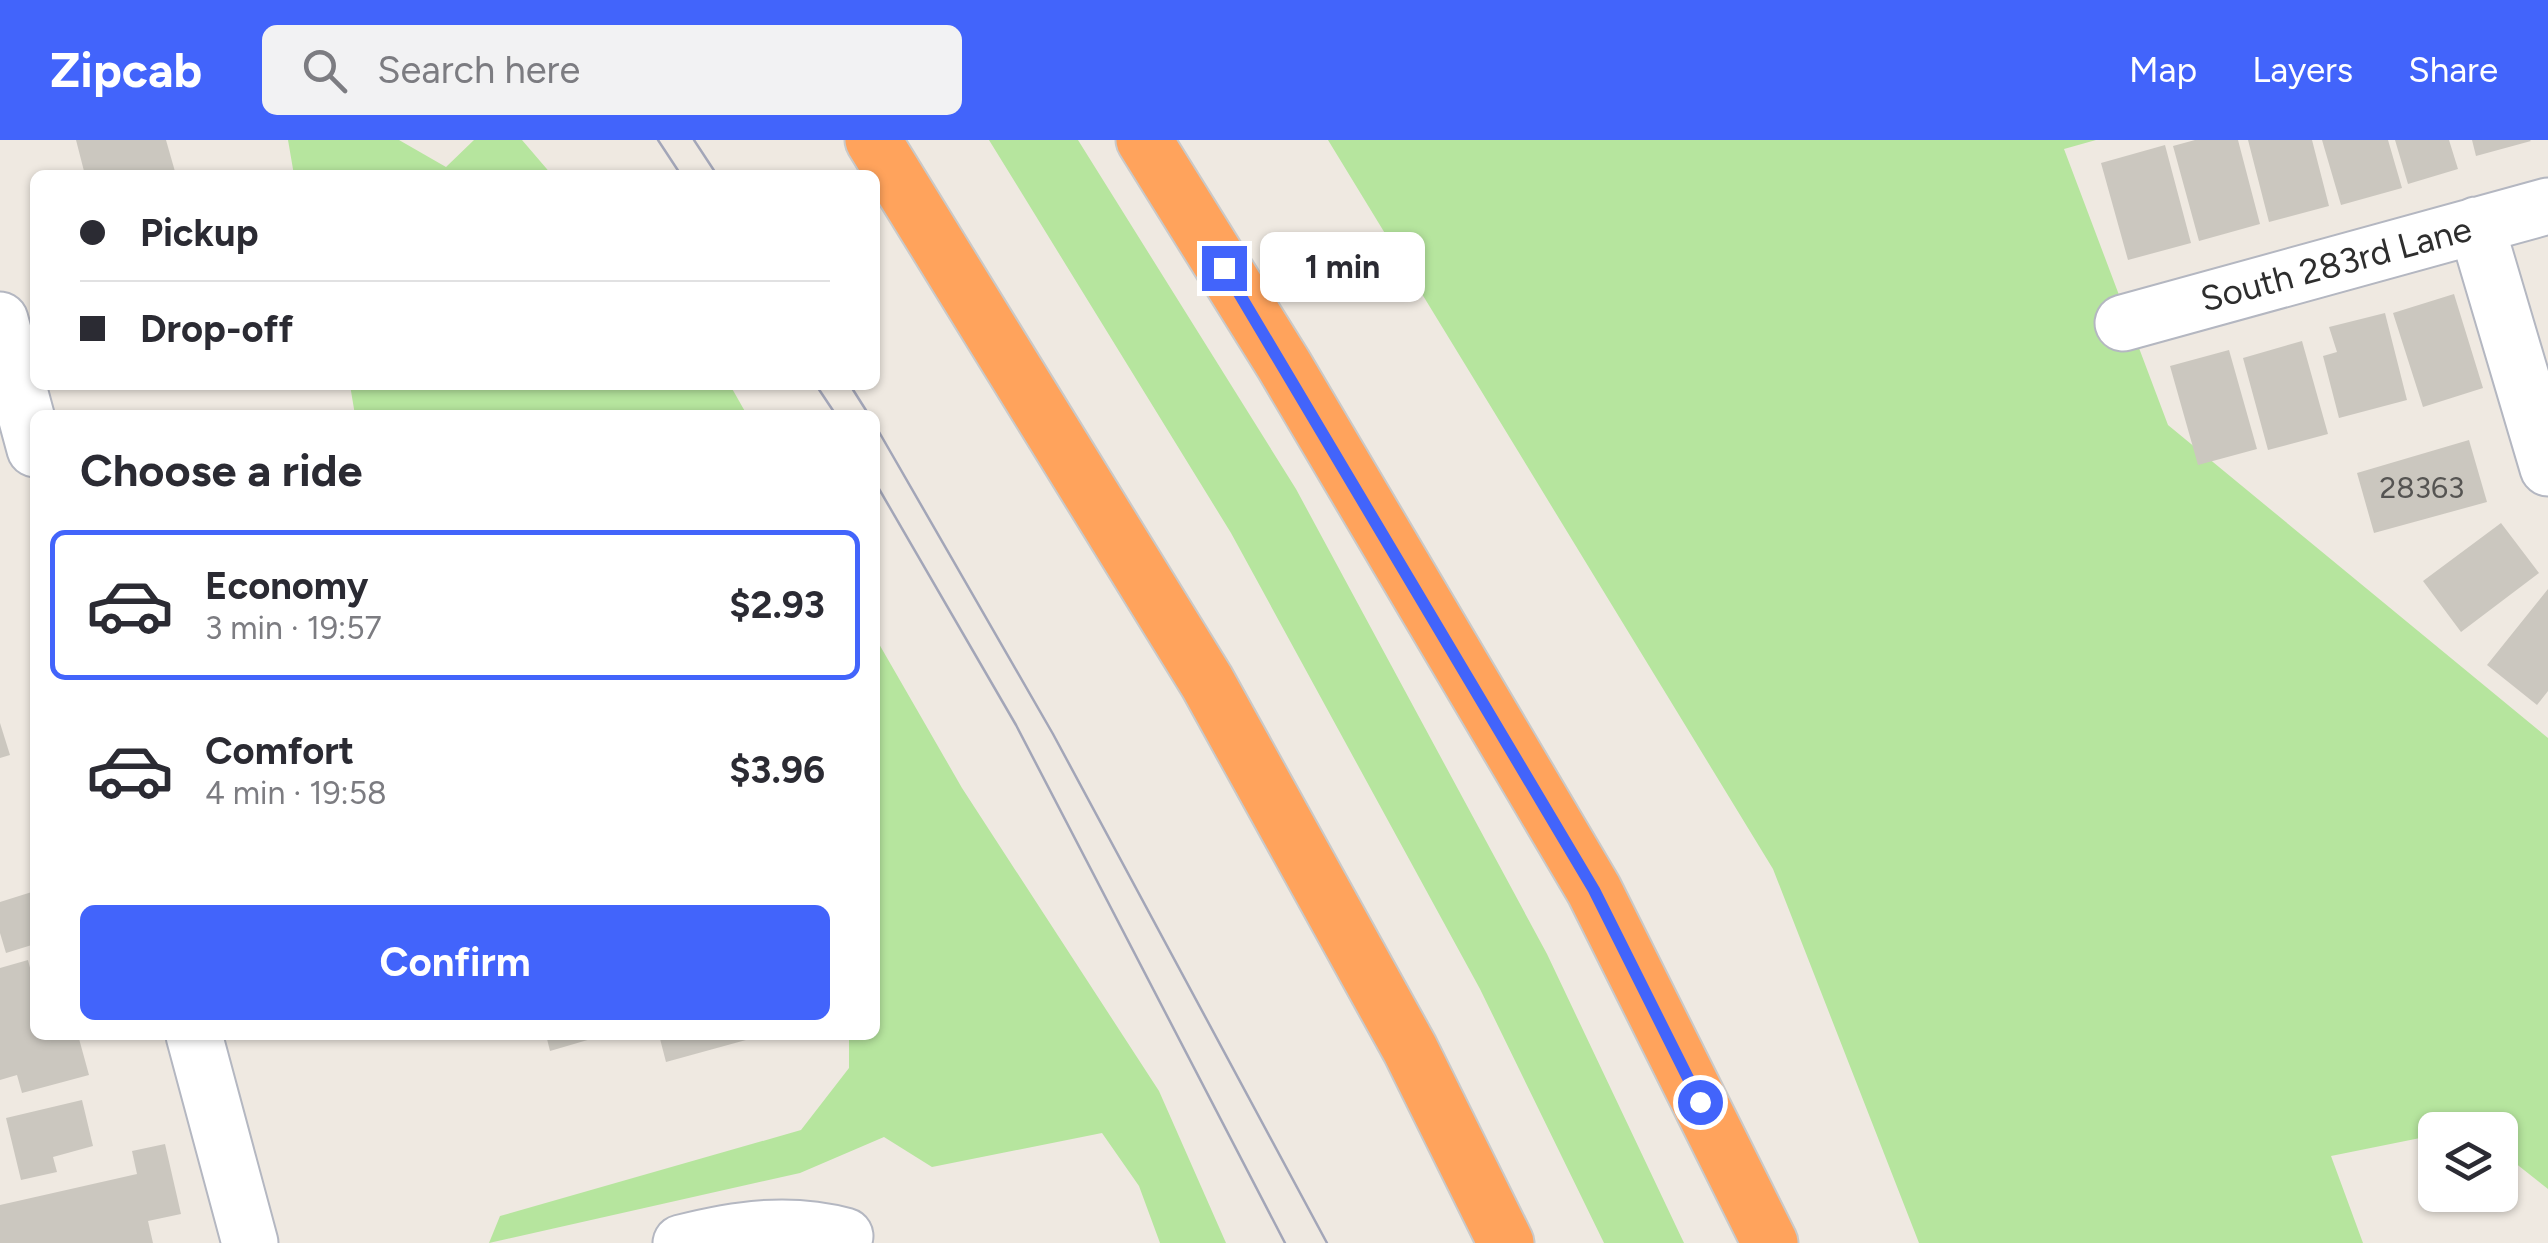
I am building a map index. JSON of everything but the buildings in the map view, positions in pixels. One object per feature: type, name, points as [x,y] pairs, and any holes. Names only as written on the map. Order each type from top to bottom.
[{"type":"highway","points":[[872,140],[1207,682],[1410,1049],[1506,1243]]},
{"type":"highway","points":[[1144,140],[1284,365],[1594,890],[1770,1243]]},
{"type":"street","name":"South 283rd Lane","points":[[2123,323],[2548,206]]},
{"type":"street","points":[[2476,226],[2548,468]]},
{"type":"street","points":[[0,320],[30,431]]},
{"type":"street","points":[[195,1040],[250,1243]]},
{"type":"street","points":[[681,1243],[740,1230],[782,1227],[845,1236]]},
{"type":"green space","points":[[288,140],[399,140],[446,167],[474,140],[522,140],[548,170],[293,170]]},
{"type":"green space","points":[[989,140],[1078,140],[1296,489],[1547,954],[1684,1243],[1604,1243],[1480,989],[1231,533]]},
{"type":"green space","points":[[1328,140],[2096,140],[2064,149],[2168,425],[2548,738],[2548,1189],[2518,1165],[2518,1112],[2418,1112],[2418,1138],[2331,1156],[2363,1243],[1919,1243],[1773,869]]},
{"type":"green space","points":[[351,390],[733,390],[744,410],[354,410]]},
{"type":"green space","points":[[880,646],[962,788],[1159,1091],[1226,1243],[1160,1243],[1139,1186],[1102,1133],[932,1167],[884,1137],[800,1173],[489,1243],[500,1216],[801,1130],[849,1068],[849,1040],[880,1040]]},
{"type":"tram line","points":[[658,140],[678,170]]},
{"type":"tram line","points":[[694,140],[714,170]]},
{"type":"tram line","points":[[819,390],[833,410]]},
{"type":"tram line","points":[[853,390],[866,410]]},
{"type":"tram line","points":[[880,434],[1053,734],[1327,1243]]},
{"type":"tram line","points":[[880,491],[1016,725],[1285,1243]]},
{"type":"route","points":[[1224,268],[1594,890],[1700,1102]]}]
